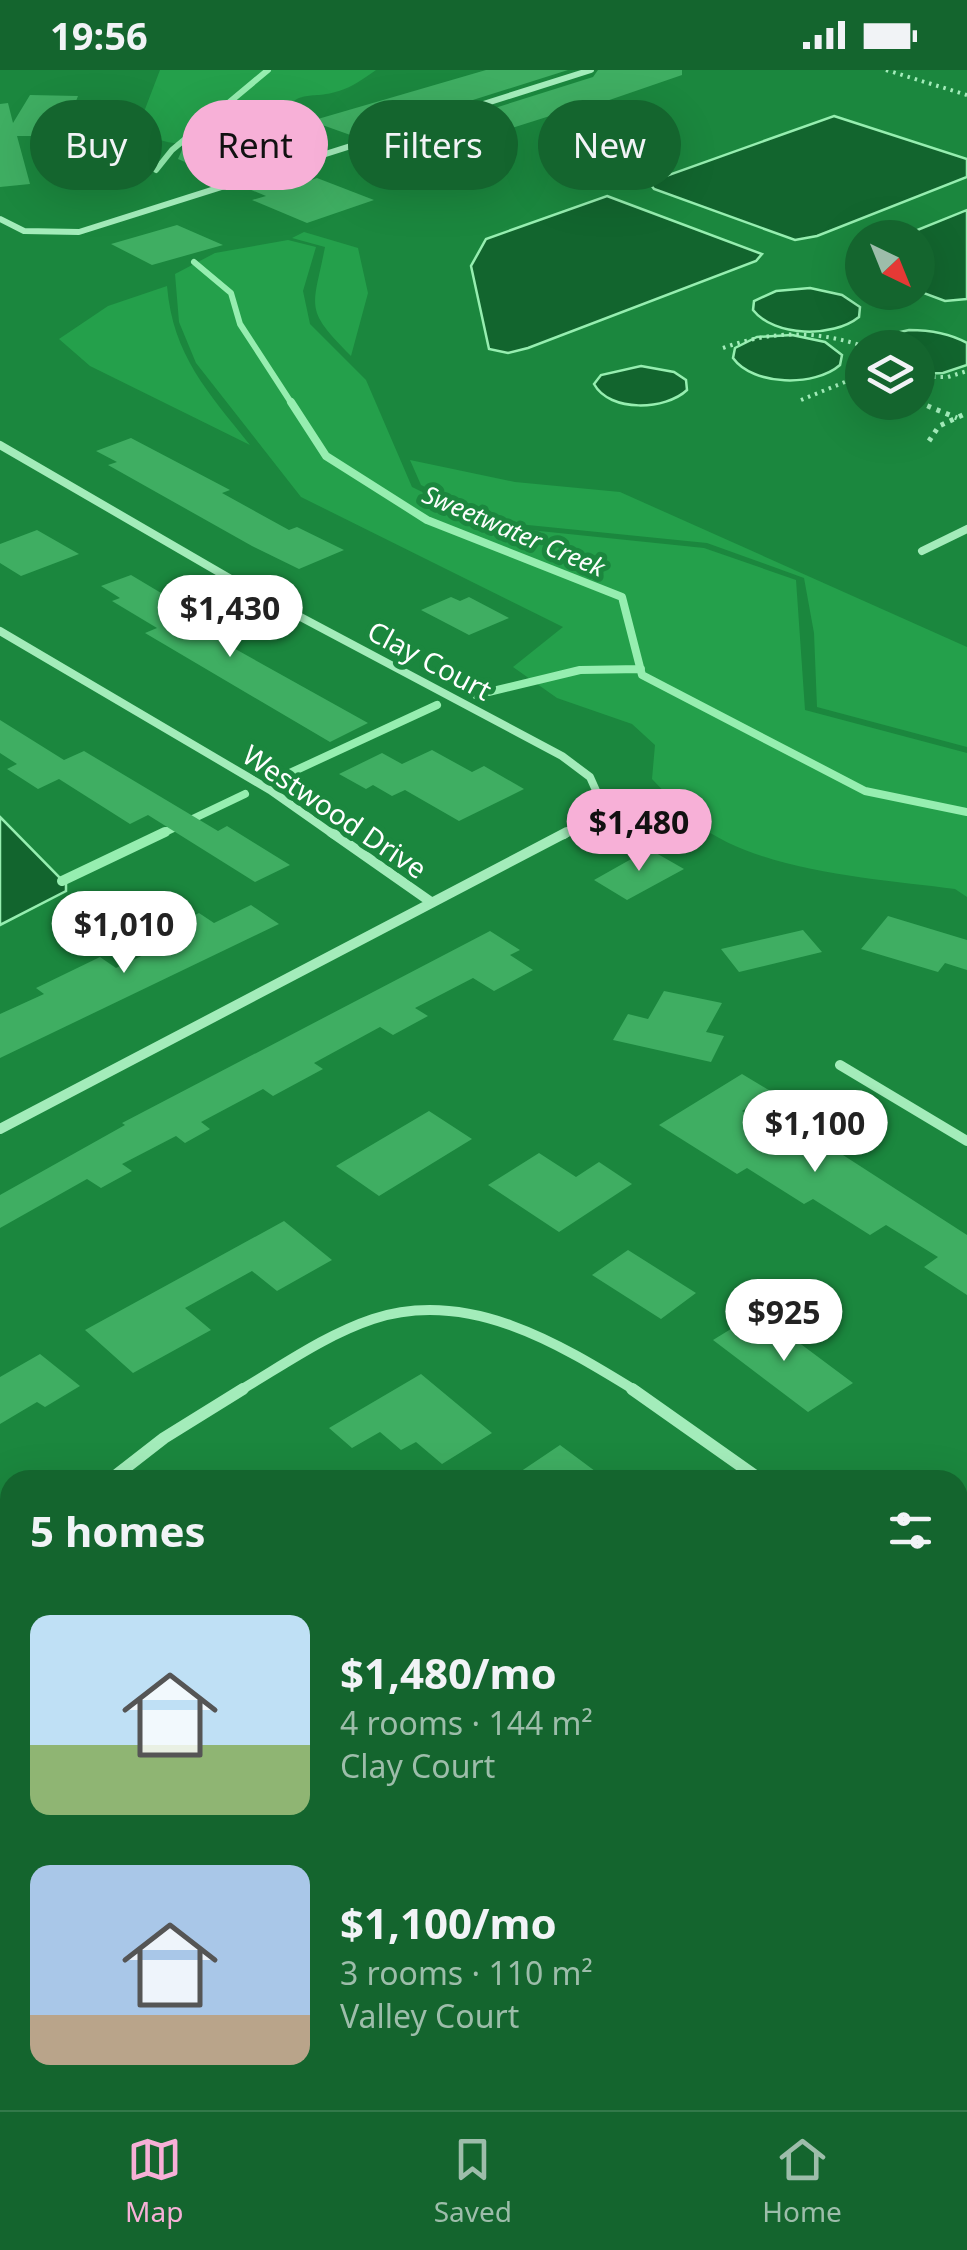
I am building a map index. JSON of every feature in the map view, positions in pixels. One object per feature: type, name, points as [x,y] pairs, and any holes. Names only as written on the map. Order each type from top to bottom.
[{"type":"street","points":[[0,219],[24,231],[51,234],[112,224],[591,70]]},
{"type":"street","name":"Clay Court","points":[[1,446],[248,589],[562,756],[590,777],[598,795],[586,817],[562,836],[431,902]]},
{"type":"street","points":[[922,551],[967,529]]},
{"type":"street","name":"Westwood Drive","points":[[0,631],[270,790],[431,902],[0,1130]]},
{"type":"street","points":[[840,1065],[967,1142]]},
{"type":"street","points":[[121,1470],[152,1443],[329,1337],[390,1314],[446,1308],[494,1319],[552,1344],[618,1380],[747,1470]]},
{"type":"path","points":[[886,70],[967,95]]},
{"type":"path","points":[[724,348],[764,334],[830,334],[845,339]]},
{"type":"path","points":[[935,377],[967,371]]},
{"type":"path","points":[[801,400],[845,384]]},
{"type":"path","points":[[935,409],[957,418]]},
{"type":"path","points":[[928,441],[939,426],[967,413]]},
{"type":"shaded area","points":[[160,70],[376,70],[344,89],[296,100],[182,100],[182,144],[162,141],[162,100],[148,100]]},
{"type":"shaded area","points":[[834,116],[967,159],[967,177],[858,220],[845,220],[845,225],[817,236],[795,240],[657,190],[681,190],[681,171]]},
{"type":"shaded area","points":[[607,196],[762,254],[756,261],[528,348],[508,353],[489,349],[471,266],[486,239]]},
{"type":"shaded area","points":[[967,210],[967,299],[945,301],[935,297],[935,223]]},
{"type":"shaded area","points":[[304,232],[358,248],[368,293],[351,356],[319,317],[315,296],[325,247],[292,238]]},
{"type":"shaded area","points":[[288,240],[316,247],[303,291],[310,324],[366,380],[412,487],[492,526],[704,548],[796,580],[805,710],[967,753],[967,897],[955,889],[856,877],[785,863],[722,839],[690,818],[652,779],[655,745],[632,724],[557,698],[513,667],[563,627],[301,497],[196,363],[179,322],[175,274],[215,253]]},
{"type":"shaded area","points":[[167,286],[185,353],[207,390],[250,445],[90,366],[59,339],[108,306]]},
{"type":"shaded area","points":[[810,288],[842,295],[845,310],[860,310],[859,317],[834,329],[789,330],[763,319],[753,310],[754,301],[776,291]]},
{"type":"shaded area","points":[[935,332],[967,343],[967,365],[935,373]]},
{"type":"shaded area","points":[[792,335],[825,342],[842,355],[840,365],[816,377],[785,380],[755,374],[733,358],[735,348],[757,337]]},
{"type":"shaded area","points":[[641,366],[674,372],[686,380],[687,390],[666,402],[639,405],[612,400],[594,384],[601,375]]},
{"type":"shaded area","points":[[410,460],[515,482],[620,492],[967,647],[967,747],[817,707],[814,633],[804,578],[707,543],[497,522],[421,485]]},
{"type":"shaded area","points":[[0,817],[66,884],[66,891],[0,925]]},
{"type":"building","points":[[486,70],[568,70],[473,100],[383,100]]},
{"type":"building","points":[[598,70],[682,70],[682,75],[609,100],[538,100],[538,120],[518,126],[518,101],[593,77]]},
{"type":"building","points":[[30,95],[78,96],[76,100],[30,100],[30,136],[17,136],[30,184],[0,187],[0,104],[8,103],[13,123]]},
{"type":"building","points":[[348,110],[348,134],[328,127],[328,116]]},
{"type":"building","points":[[328,182],[374,200],[307,223],[252,200],[266,196],[251,190],[328,190]]},
{"type":"building","points":[[177,225],[223,245],[152,265],[111,244]]},
{"type":"building","points":[[131,438],[230,490],[222,493],[289,530],[297,527],[344,550],[299,569],[252,546],[108,465],[117,462],[96,451]]},
{"type":"building","points":[[37,530],[79,554],[21,576],[0,563],[0,544]]},
{"type":"building","points":[[131,575],[233,636],[221,641],[368,723],[330,742],[145,633],[157,628],[112,601],[120,598],[101,586]]},
{"type":"building","points":[[451,597],[460,601],[469,597],[509,618],[469,635],[421,610]]},
{"type":"building","points":[[0,720],[64,760],[84,751],[218,831],[227,826],[290,865],[255,882],[148,815],[130,824],[59,779],[38,789],[7,769],[17,764],[0,753]]},
{"type":"building","points":[[432,750],[472,772],[484,766],[524,789],[459,821],[405,790],[392,796],[373,785],[366,789],[339,774],[382,753],[402,764]]},
{"type":"building","points":[[649,849],[684,869],[627,900],[594,880]]},
{"type":"building","points":[[251,905],[279,924],[0,1058],[0,1014],[44,994],[36,988],[100,957],[116,968],[169,943],[156,934],[199,913],[214,923]]},
{"type":"building","points":[[888,916],[967,940],[967,970],[945,963],[938,972],[861,949]]},
{"type":"building","points":[[803,930],[822,952],[739,972],[721,949]]},
{"type":"building","points":[[490,931],[520,950],[510,955],[533,970],[494,991],[473,978],[415,1008],[428,1016],[393,1035],[380,1027],[314,1063],[323,1069],[273,1096],[263,1089],[201,1122],[210,1129],[185,1143],[176,1136],[122,1164],[132,1171],[101,1188],[87,1179],[0,1228],[0,1195],[125,1125],[122,1123]]},
{"type":"building","points":[[664,991],[722,1003],[706,1032],[724,1036],[711,1062],[613,1040],[628,1014],[648,1019]]},
{"type":"building","points":[[742,1074],[772,1092],[742,1111],[815,1156],[829,1146],[967,1235],[967,1295],[924,1267],[938,1257],[886,1225],[870,1235],[813,1199],[804,1204],[747,1168],[737,1174],[659,1125]]},
{"type":"building","points":[[429,1111],[472,1139],[379,1196],[336,1166]]},
{"type":"building","points":[[539,1153],[576,1177],[599,1162],[632,1184],[559,1232],[488,1185]]},
{"type":"building","points":[[284,1221],[332,1260],[277,1291],[252,1271],[185,1308],[211,1330],[133,1373],[85,1330]]},
{"type":"building","points":[[628,1250],[696,1293],[661,1319],[592,1275]]},
{"type":"building","points":[[752,1316],[784,1340],[790,1336],[853,1383],[808,1412],[713,1340]]},
{"type":"building","points":[[40,1354],[80,1386],[45,1407],[37,1402],[0,1424],[0,1377]]},
{"type":"building","points":[[421,1374],[492,1433],[442,1464],[416,1442],[401,1450],[380,1432],[352,1448],[329,1428]]},
{"type":"building","points":[[560,1445],[594,1470],[523,1470]]},
{"type":"waterway","name":"Sweetwater Creek","points":[[162,162],[268,70]]},
{"type":"waterway","name":"Sweetwater Creek","points":[[194,262],[231,293],[240,324],[292,404]]},
{"type":"waterway","name":"Sweetwater Creek","points":[[291,402],[326,456],[427,520],[622,597],[640,669]]},
{"type":"waterway","points":[[476,695],[580,670],[640,669]]},
{"type":"waterway","name":"Sweetwater Creek","points":[[640,669],[642,675],[865,791],[967,812]]},
{"type":"waterway","points":[[279,778],[437,705]]},
{"type":"waterway","points":[[159,835],[245,794]]},
{"type":"waterway","points":[[62,881],[165,832]]}]
